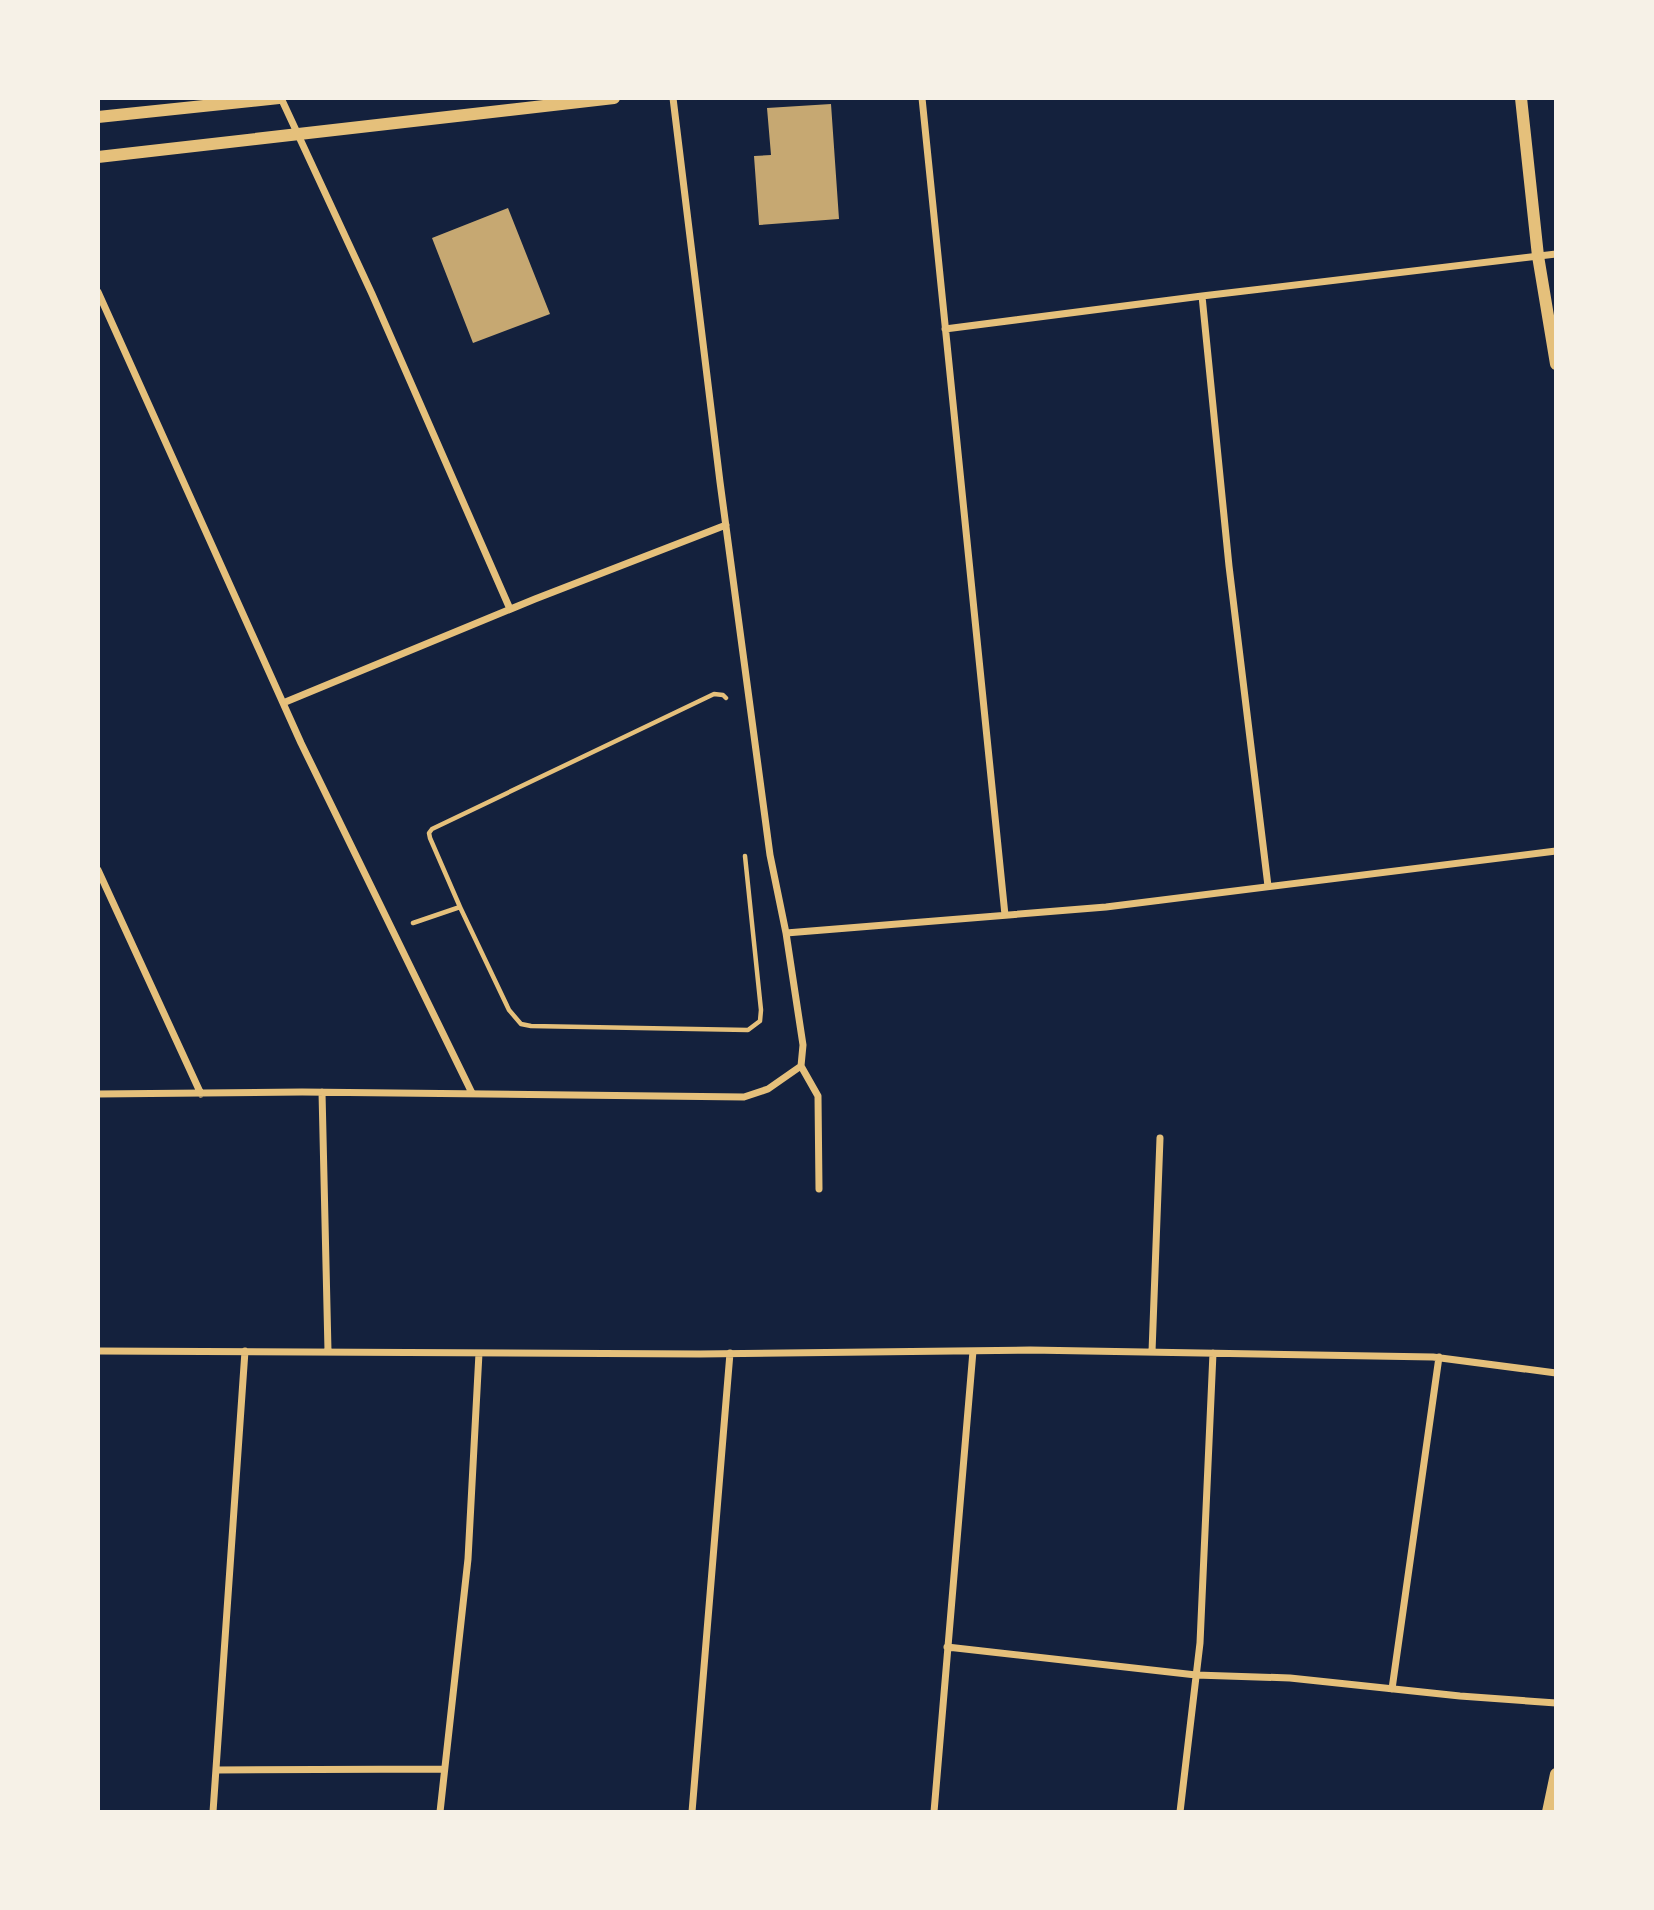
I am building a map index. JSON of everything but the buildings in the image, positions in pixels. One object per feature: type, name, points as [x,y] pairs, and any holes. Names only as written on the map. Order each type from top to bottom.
[{"type":"street","points":[[98,117],[280,98],[372,294],[510,609]]},
{"type":"street","points":[[98,157],[614,98]]},
{"type":"street","points":[[673,98],[770,855],[786,933],[803,1045],[801,1066],[818,1096],[819,1189]]},
{"type":"street","points":[[922,98],[1005,915]]},
{"type":"street","points":[[1521,98],[1538,256],[1556,364]]},
{"type":"street","points":[[945,329],[1556,254]]},
{"type":"street","points":[[98,292],[283,703],[472,1093]]},
{"type":"street","points":[[1202,296],[1229,566],[1268,886]]},
{"type":"street","points":[[283,703],[510,609],[726,524]]},
{"type":"street","points":[[786,933],[1106,907],[1556,851]]},
{"type":"street","points":[[98,870],[201,1094]]},
{"type":"street","points":[[98,1094],[322,1092],[744,1097],[768,1088],[801,1066]]},
{"type":"street","points":[[322,1092],[328,1351]]},
{"type":"street","points":[[1152,1352],[1160,1138]]},
{"type":"street","points":[[98,1351],[1152,1352],[1439,1357],[1556,1373]]},
{"type":"street","points":[[214,1812],[245,1351]]},
{"type":"street","points":[[934,1812],[973,1351]]},
{"type":"street","points":[[440,1812],[468,1559],[479,1353]]},
{"type":"street","points":[[692,1812],[730,1353]]},
{"type":"street","points":[[1180,1812],[1200,1643],[1213,1353]]},
{"type":"street","points":[[1392,1689],[1439,1357]]},
{"type":"street","points":[[947,1647],[1196,1675],[1290,1678],[1556,1703]]},
{"type":"street","points":[[217,1770],[444,1769]]},
{"type":"street","points":[[1548,1812],[1556,1774]]},
{"type":"path","points":[[728,701],[723,695],[714,694],[432,829],[429,834],[509,1010],[521,1024],[545,1027],[748,1030],[755,1027],[760,1021],[761,1010],[745,852]]},
{"type":"path","points":[[393,930],[460,907]]}]
